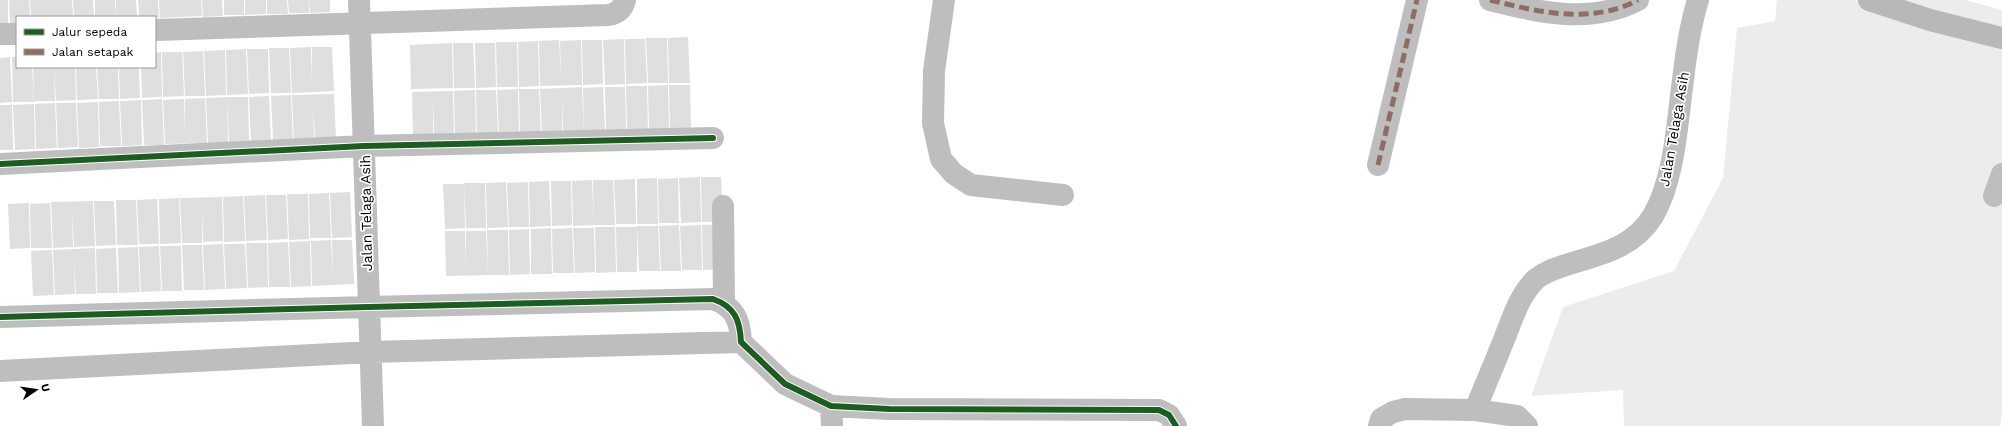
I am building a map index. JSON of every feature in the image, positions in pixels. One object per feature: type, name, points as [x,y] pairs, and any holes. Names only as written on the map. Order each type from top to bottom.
[{"type":"street","name":"Jalan Telaga Asih","points":[[359,0],[373,426]]},
{"type":"street","points":[[156,30],[360,23],[564,9],[614,14],[624,6],[624,0]]},
{"type":"street","points":[[944,0],[934,71],[933,123],[941,159],[954,174],[971,186],[1062,195]]},
{"type":"street","points":[[1378,165],[1417,0]]},
{"type":"street","points":[[1490,0],[1560,15],[1612,11],[1638,0]]},
{"type":"street","name":"Jalan Telaga Asih","points":[[1475,410],[1519,303],[1537,279],[1551,270],[1603,254],[1626,244],[1642,231],[1653,215],[1664,193],[1671,162],[1691,23],[1698,0]]},
{"type":"street","points":[[1869,0],[1930,20],[2002,38]]},
{"type":"street","points":[[0,34],[16,34]]},
{"type":"street","points":[[0,164],[364,146],[713,138]]},
{"type":"street","points":[[1994,196],[2002,174]]},
{"type":"street","points":[[723,206],[724,303]]},
{"type":"street","points":[[0,318],[713,299],[724,303],[740,324],[740,342]]},
{"type":"street","points":[[0,372],[370,352],[740,342],[785,384],[832,416],[890,418],[1055,418],[1159,410],[1169,415],[1176,426]]},
{"type":"street","points":[[1379,426],[1381,419],[1393,412],[1405,409],[1475,410],[1518,416],[1527,426]]},
{"type":"shaded area","points":[[1777,0],[1965,0],[2002,10],[2002,412],[2000,426],[1624,426],[1623,390],[1531,396],[1563,307],[1674,271],[1723,178],[1737,28],[1775,21]]},
{"type":"building","points":[[0,0],[8,0],[8,23],[0,23]]},
{"type":"building","points":[[9,0],[29,0],[30,16],[16,16],[16,23],[10,23]]},
{"type":"building","points":[[30,0],[72,0],[73,16],[31,16]]},
{"type":"building","points":[[73,0],[93,0],[94,16],[74,16]]},
{"type":"building","points":[[95,0],[115,0],[116,16],[95,16]]},
{"type":"building","points":[[116,0],[136,0],[137,16],[116,16]]},
{"type":"building","points":[[138,0],[158,0],[159,18],[156,18],[156,16],[139,16]]},
{"type":"building","points":[[159,0],[201,0],[202,16],[160,18]]},
{"type":"building","points":[[202,0],[222,0],[223,16],[203,17]]},
{"type":"building","points":[[224,0],[244,0],[244,15],[224,15]]},
{"type":"building","points":[[245,0],[266,0],[266,14],[245,15]]},
{"type":"building","points":[[267,0],[287,0],[288,14],[267,14]]},
{"type":"building","points":[[288,0],[309,0],[309,13],[289,13]]},
{"type":"building","points":[[309,0],[330,0],[330,12],[310,13]]},
{"type":"building","points":[[688,37],[690,83],[669,83],[668,38]]},
{"type":"building","points":[[646,38],[667,38],[668,83],[648,83]]},
{"type":"building","points":[[624,39],[625,84],[605,85],[603,40]]},
{"type":"building","points":[[625,39],[645,39],[647,83],[626,84]]},
{"type":"building","points":[[559,40],[561,78],[560,41],[581,40],[582,85],[540,86],[539,41]]},
{"type":"building","points":[[582,40],[602,40],[603,84],[583,85]]},
{"type":"building","points":[[538,41],[539,86],[519,87],[518,42]]},
{"type":"building","points":[[496,42],[517,42],[518,87],[497,87]]},
{"type":"building","points":[[452,43],[453,88],[411,89],[410,45]]},
{"type":"building","points":[[453,43],[473,43],[475,88],[454,88]]},
{"type":"building","points":[[475,43],[495,43],[496,87],[476,88]]},
{"type":"building","points":[[311,47],[312,82],[312,47],[332,47],[334,91],[292,93],[290,48]]},
{"type":"building","points":[[269,48],[289,48],[291,93],[271,93]]},
{"type":"building","points":[[246,49],[248,94],[227,95],[226,50]]},
{"type":"building","points":[[247,49],[268,49],[269,93],[249,94]]},
{"type":"building","points":[[225,50],[226,95],[206,96],[204,51]]},
{"type":"building","points":[[203,51],[205,96],[185,96],[183,52]]},
{"type":"building","points":[[161,52],[162,97],[142,98],[141,68],[156,68],[156,53]]},
{"type":"building","points":[[162,52],[182,52],[184,96],[163,97]]},
{"type":"building","points":[[10,57],[12,102],[0,103],[0,58]]},
{"type":"building","points":[[12,57],[16,57],[16,68],[32,68],[34,102],[13,102]]},
{"type":"building","points":[[33,68],[54,68],[55,101],[34,101]]},
{"type":"building","points":[[54,68],[75,68],[76,100],[56,101]]},
{"type":"building","points":[[76,68],[96,68],[98,99],[77,100]]},
{"type":"building","points":[[97,68],[118,68],[119,99],[99,99]]},
{"type":"building","points":[[119,68],[139,68],[140,98],[120,99]]},
{"type":"building","points":[[668,85],[669,130],[649,131],[648,86]]},
{"type":"building","points":[[669,85],[690,85],[691,130],[670,130]]},
{"type":"building","points":[[626,86],[647,86],[648,131],[627,132]]},
{"type":"building","points":[[582,87],[584,133],[563,133],[562,96],[562,133],[542,133],[540,89]]},
{"type":"building","points":[[603,87],[605,132],[584,132],[583,88]]},
{"type":"building","points":[[605,87],[625,87],[626,131],[606,132]]},
{"type":"building","points":[[518,89],[519,134],[499,135],[497,90]]},
{"type":"building","points":[[519,89],[539,89],[541,134],[520,134]]},
{"type":"building","points":[[475,90],[476,135],[455,136],[454,91]]},
{"type":"building","points":[[476,90],[496,90],[498,134],[477,135]]},
{"type":"building","points":[[453,91],[454,136],[434,136],[433,94],[433,137],[413,137],[412,92]]},
{"type":"building","points":[[334,94],[336,139],[315,139],[313,105],[314,139],[294,140],[292,95]]},
{"type":"building","points":[[291,95],[293,140],[273,141],[271,96]]},
{"type":"building","points":[[269,96],[271,141],[251,142],[249,97]]},
{"type":"building","points":[[227,97],[248,97],[249,141],[229,142]]},
{"type":"building","points":[[227,97],[228,142],[208,143],[206,98]]},
{"type":"building","points":[[205,98],[207,143],[165,144],[163,100],[184,99],[185,134],[185,99]]},
{"type":"building","points":[[162,99],[164,145],[144,145],[142,100]]},
{"type":"building","points":[[141,100],[142,145],[122,146],[120,101]]},
{"type":"building","points":[[119,101],[121,146],[100,146],[99,102]]},
{"type":"building","points":[[98,102],[99,147],[79,148],[77,103]]},
{"type":"building","points":[[55,103],[57,148],[36,149],[35,104]]},
{"type":"building","points":[[56,103],[76,103],[78,147],[58,148]]},
{"type":"building","points":[[34,104],[35,149],[15,150],[13,105]]},
{"type":"building","points":[[0,105],[12,105],[13,150],[0,150]]},
{"type":"building","points":[[700,177],[701,222],[681,223],[679,178]]},
{"type":"building","points":[[701,177],[721,177],[723,222],[702,222]]},
{"type":"building","points":[[657,178],[658,224],[637,224],[637,179]]},
{"type":"building","points":[[678,178],[679,223],[659,223],[658,179]]},
{"type":"building","points":[[635,179],[636,224],[616,224],[614,180]]},
{"type":"building","points":[[592,180],[594,225],[573,226],[572,181]]},
{"type":"building","points":[[593,180],[613,180],[615,225],[594,225]]},
{"type":"building","points":[[549,181],[551,226],[530,227],[529,182]]},
{"type":"building","points":[[551,181],[571,181],[572,225],[552,226]]},
{"type":"building","points":[[506,182],[508,227],[487,228],[486,183]]},
{"type":"building","points":[[528,182],[529,227],[509,227],[507,183]]},
{"type":"building","points":[[464,183],[485,183],[486,228],[466,228]]},
{"type":"building","points":[[443,184],[464,184],[465,228],[445,229]]},
{"type":"building","points":[[350,192],[352,237],[332,238],[330,193]]},
{"type":"building","points":[[329,193],[331,238],[310,238],[309,194]]},
{"type":"building","points":[[287,194],[308,194],[309,239],[289,240]]},
{"type":"building","points":[[265,195],[267,240],[246,241],[244,196]]},
{"type":"building","points":[[266,195],[286,195],[288,239],[268,240]]},
{"type":"building","points":[[243,196],[245,241],[224,242],[223,197]]},
{"type":"building","points":[[222,197],[223,241],[203,242],[202,208],[202,243],[182,243],[180,198]]},
{"type":"building","points":[[179,198],[181,243],[160,244],[159,199]]},
{"type":"building","points":[[157,199],[159,244],[139,244],[137,200]]},
{"type":"building","points":[[116,200],[136,200],[138,245],[117,245]]},
{"type":"building","points":[[93,201],[95,246],[74,247],[72,210],[73,247],[53,248],[51,202]]},
{"type":"building","points":[[94,201],[114,201],[116,245],[96,246]]},
{"type":"building","points":[[29,203],[30,248],[10,249],[8,204]]},
{"type":"building","points":[[50,203],[52,248],[31,248],[30,204]]},
{"type":"building","points":[[722,224],[723,269],[703,270],[702,225]]},
{"type":"building","points":[[679,225],[681,271],[661,271],[659,226]]},
{"type":"building","points":[[701,225],[702,270],[682,270],[680,226]]},
{"type":"building","points":[[637,226],[658,226],[660,271],[639,271]]},
{"type":"building","points":[[595,227],[615,227],[616,272],[596,273]]},
{"type":"building","points":[[616,227],[637,227],[637,272],[617,272]]},
{"type":"building","points":[[551,228],[552,274],[531,274],[531,229]]},
{"type":"building","points":[[572,228],[574,273],[553,273],[552,229]]},
{"type":"building","points":[[573,228],[594,228],[595,272],[575,273]]},
{"type":"building","points":[[529,229],[530,274],[510,275],[509,230]]},
{"type":"building","points":[[487,230],[508,230],[509,275],[488,275]]},
{"type":"building","points":[[445,231],[465,231],[466,268],[466,231],[486,231],[488,275],[446,276]]},
{"type":"building","points":[[331,240],[333,275],[332,240],[352,240],[354,284],[312,286],[311,241]]},
{"type":"building","points":[[310,241],[311,286],[291,287],[289,242]]},
{"type":"building","points":[[288,242],[290,287],[269,287],[268,243]]},
{"type":"building","points":[[246,243],[267,243],[268,287],[248,288]]},
{"type":"building","points":[[223,244],[225,289],[205,290],[203,245]]},
{"type":"building","points":[[224,244],[245,244],[247,288],[226,289]]},
{"type":"building","points":[[182,245],[202,245],[204,290],[184,290]]},
{"type":"building","points":[[159,246],[161,291],[141,292],[139,247]]},
{"type":"building","points":[[160,246],[181,246],[182,291],[162,291]]},
{"type":"building","points":[[138,247],[140,292],[119,293],[118,248]]},
{"type":"building","points":[[95,248],[96,294],[76,294],[74,260],[75,294],[55,295],[53,250]]},
{"type":"building","points":[[116,248],[118,293],[97,293],[96,249]]},
{"type":"building","points":[[52,250],[54,295],[33,296],[31,251]]},
{"type":"marked path","points":[[1378,165],[1417,0]]},
{"type":"marked path","points":[[1490,0],[1527,9],[1564,14],[1602,12],[1620,8],[1638,0]]},
{"type":"cycle path","points":[[0,164],[364,146],[713,138]]},
{"type":"cycle path","points":[[0,317],[713,299],[727,306],[731,310],[738,321],[741,342],[785,384],[831,406],[889,409],[1159,410],[1169,415],[1176,426]]}]
